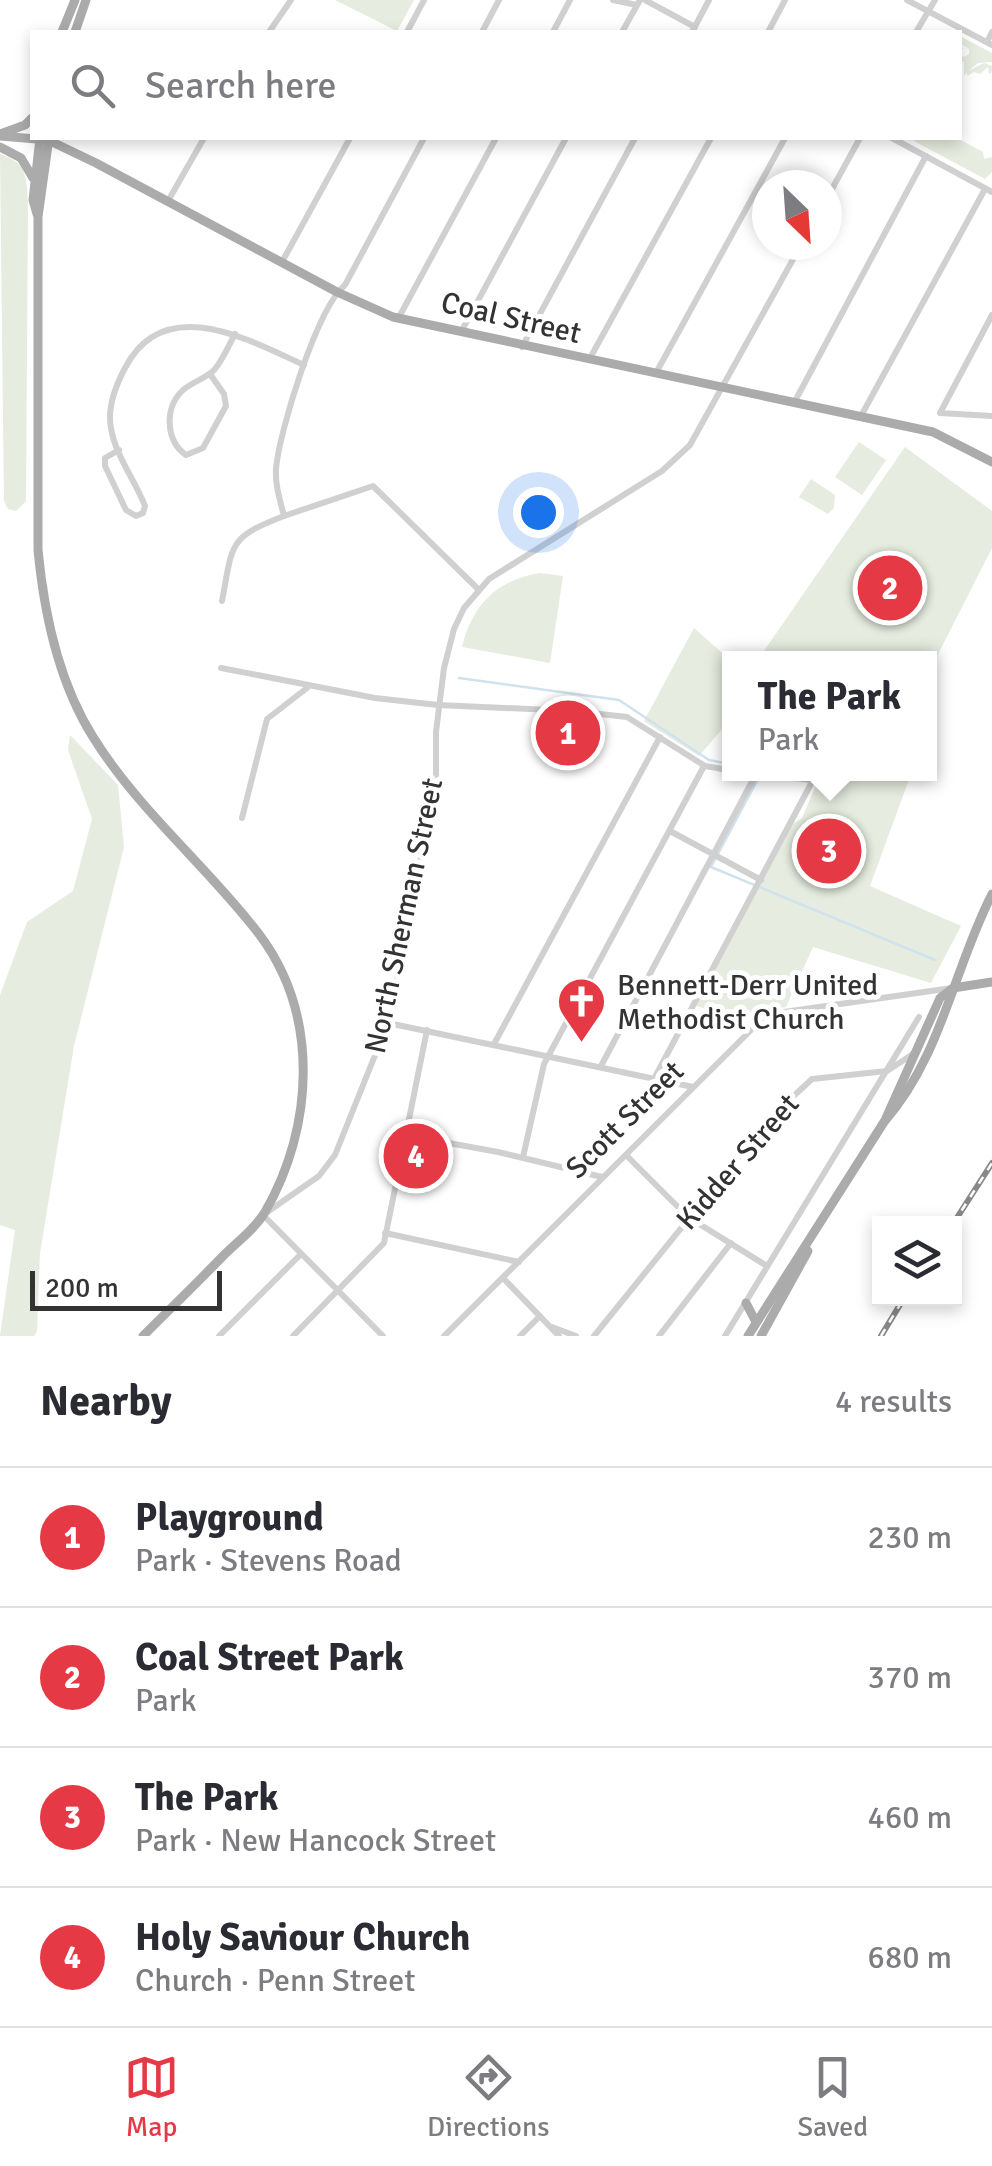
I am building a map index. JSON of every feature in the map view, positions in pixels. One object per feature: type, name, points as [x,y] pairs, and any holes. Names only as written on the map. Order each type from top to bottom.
[{"type":"main road","points":[[63,30],[74,0]]},
{"type":"main road","points":[[76,30],[86,0]]},
{"type":"main road","points":[[0,135],[30,120]]},
{"type":"main road","points":[[0,135],[30,138]]},
{"type":"main road","points":[[38,216],[33,200],[44,140]]},
{"type":"main road","points":[[44,140],[38,216],[38,550],[41,586],[53,634],[72,694],[92,734],[118,772],[246,918],[273,955],[290,993],[302,1041],[303,1094],[296,1137],[263,1216],[143,1336]]},
{"type":"main road","name":"Coal Street","points":[[46,140],[337,292],[398,319],[933,432],[989,460]]},
{"type":"main road","points":[[0,147],[21,158],[35,185]]},
{"type":"main road","points":[[884,1122],[905,1098],[931,1051],[992,894]]},
{"type":"main road","name":"Scott Street","points":[[953,988],[992,982]]},
{"type":"main road","points":[[748,1336],[884,1122],[940,998],[953,988]]},
{"type":"main road","points":[[762,1336],[818,1229]]},
{"type":"main road","points":[[746,1303],[756,1322]]},
{"type":"street","points":[[271,30],[291,0]]},
{"type":"street","points":[[407,30],[424,0]]},
{"type":"street","points":[[483,30],[499,0]]},
{"type":"street","points":[[554,30],[570,0]]},
{"type":"street","points":[[613,0],[640,2],[693,30],[709,0]]},
{"type":"street","points":[[769,30],[785,0]]},
{"type":"street","points":[[907,0],[989,44],[992,32]]},
{"type":"street","points":[[917,30],[935,0]]},
{"type":"street","points":[[623,30],[640,2]]},
{"type":"street","points":[[168,201],[203,140]]},
{"type":"street","points":[[282,262],[349,140]]},
{"type":"street","points":[[284,516],[276,473],[304,365],[337,292],[345,286],[423,140]]},
{"type":"street","points":[[398,319],[495,140]]},
{"type":"street","points":[[461,332],[565,140]]},
{"type":"street","points":[[522,347],[634,140]]},
{"type":"street","points":[[589,362],[710,140]]},
{"type":"street","points":[[656,375],[784,140]]},
{"type":"street","points":[[842,171],[859,140]]},
{"type":"street","points":[[860,417],[988,190],[896,140]]},
{"type":"street","points":[[794,403],[926,156]]},
{"type":"street","name":"North Sherman Street","points":[[263,1216],[319,1176],[334,1155],[388,1022],[436,782],[438,705],[454,628],[478,590],[508,566],[662,471],[690,445],[794,260]]},
{"type":"street","points":[[992,316],[940,412],[992,416]]},
{"type":"street","points":[[119,450],[105,458],[105,466],[126,510],[136,516],[145,506],[110,426],[111,408],[123,370],[140,347],[162,333],[192,326],[236,334],[304,365]]},
{"type":"street","points":[[210,374],[226,399],[222,418],[198,452],[181,452],[169,419],[176,398],[210,374],[236,334]]},
{"type":"street","points":[[989,460],[992,448]]},
{"type":"street","points":[[222,601],[237,543],[246,532],[373,486],[478,590]]},
{"type":"street","points":[[221,668],[308,687],[438,705],[627,717],[704,766],[722,769]]},
{"type":"street","points":[[242,818],[268,719],[308,687]]},
{"type":"street","points":[[494,1044],[660,737]]},
{"type":"street","points":[[524,1158],[549,1056],[704,766]]},
{"type":"street","points":[[601,1066],[752,781]]},
{"type":"street","points":[[655,1077],[812,781]]},
{"type":"street","points":[[670,830],[762,880]]},
{"type":"street","name":"Scott Street","points":[[444,1336],[754,1028],[784,1012],[953,988]]},
{"type":"street","points":[[726,1336],[919,1017]]},
{"type":"street","points":[[388,1022],[692,1087]]},
{"type":"street","points":[[293,1336],[378,1252],[427,1030]]},
{"type":"street","name":"Kidder Street","points":[[594,1336],[770,1118],[812,1080],[887,1071],[919,1050]]},
{"type":"street","points":[[405,1135],[604,1177]]},
{"type":"street","points":[[626,1155],[688,1218],[767,1266]]},
{"type":"street","points":[[263,1216],[373,1333],[383,1336]]},
{"type":"street","points":[[385,1234],[519,1262]]},
{"type":"street","points":[[659,1336],[731,1244]]},
{"type":"street","points":[[219,1336],[301,1254]]},
{"type":"street","points":[[503,1278],[560,1336]]},
{"type":"street","points":[[520,1336],[540,1316]]},
{"type":"street","points":[[551,1327],[576,1336]]},
{"type":"shaded area","points":[[335,0],[414,0],[395,30]]},
{"type":"shaded area","points":[[962,37],[992,53],[992,62],[978,63],[968,71],[984,63],[992,66],[992,72],[989,74],[988,67],[980,74],[967,76],[967,72],[964,76],[962,56],[969,54],[962,44]]},
{"type":"shaded area","points":[[961,140],[983,152],[984,159],[992,157],[992,172],[985,179],[914,141]]},
{"type":"shaded area","points":[[0,154],[23,171],[28,202],[26,501],[16,511],[8,509],[4,501]]},
{"type":"shaded area","points":[[859,442],[886,460],[862,495],[835,477]]},
{"type":"shaded area","points":[[905,447],[992,511],[992,548],[937,656],[937,651],[764,651]]},
{"type":"shaded area","points":[[811,479],[835,495],[834,508],[828,514],[799,497]]},
{"type":"shaded area","points":[[540,573],[563,576],[550,663],[462,647],[472,619],[489,597],[511,582]]},
{"type":"shaded area","points":[[694,628],[722,653],[722,729],[699,756],[644,721]]},
{"type":"shaded area","points":[[546,717],[599,724],[578,752],[565,742],[559,747],[554,742],[543,743]]},
{"type":"shaded area","points":[[70,735],[118,785],[124,847],[74,1046],[40,1253],[37,1331],[34,1336],[0,1336],[15,1230],[0,1225],[0,995],[27,922],[73,891],[92,819],[68,750]]},
{"type":"shaded area","points":[[803,781],[908,781],[870,886],[961,926],[931,983],[813,947],[786,1007],[730,1017],[694,1005],[788,827],[802,818],[816,785]]},
{"type":"waterway","points":[[459,678],[619,700],[709,760],[722,763]]},
{"type":"waterway","points":[[757,781],[711,867],[935,960]]},
{"type":"railway","points":[[958,1216],[992,1163]]},
{"type":"railway","points":[[881,1336],[899,1306]]},
{"type":"place","name":"Coal Street Park","points":[[890,588]]},
{"type":"place","name":"Playground","points":[[568,733]]},
{"type":"place","name":"The Park","points":[[829,851]]},
{"type":"place","name":"Bennett-Derr United Methodist Church","points":[[582,1044]]},
{"type":"place","name":"Holy Saviour Church","points":[[416,1156]]}]
